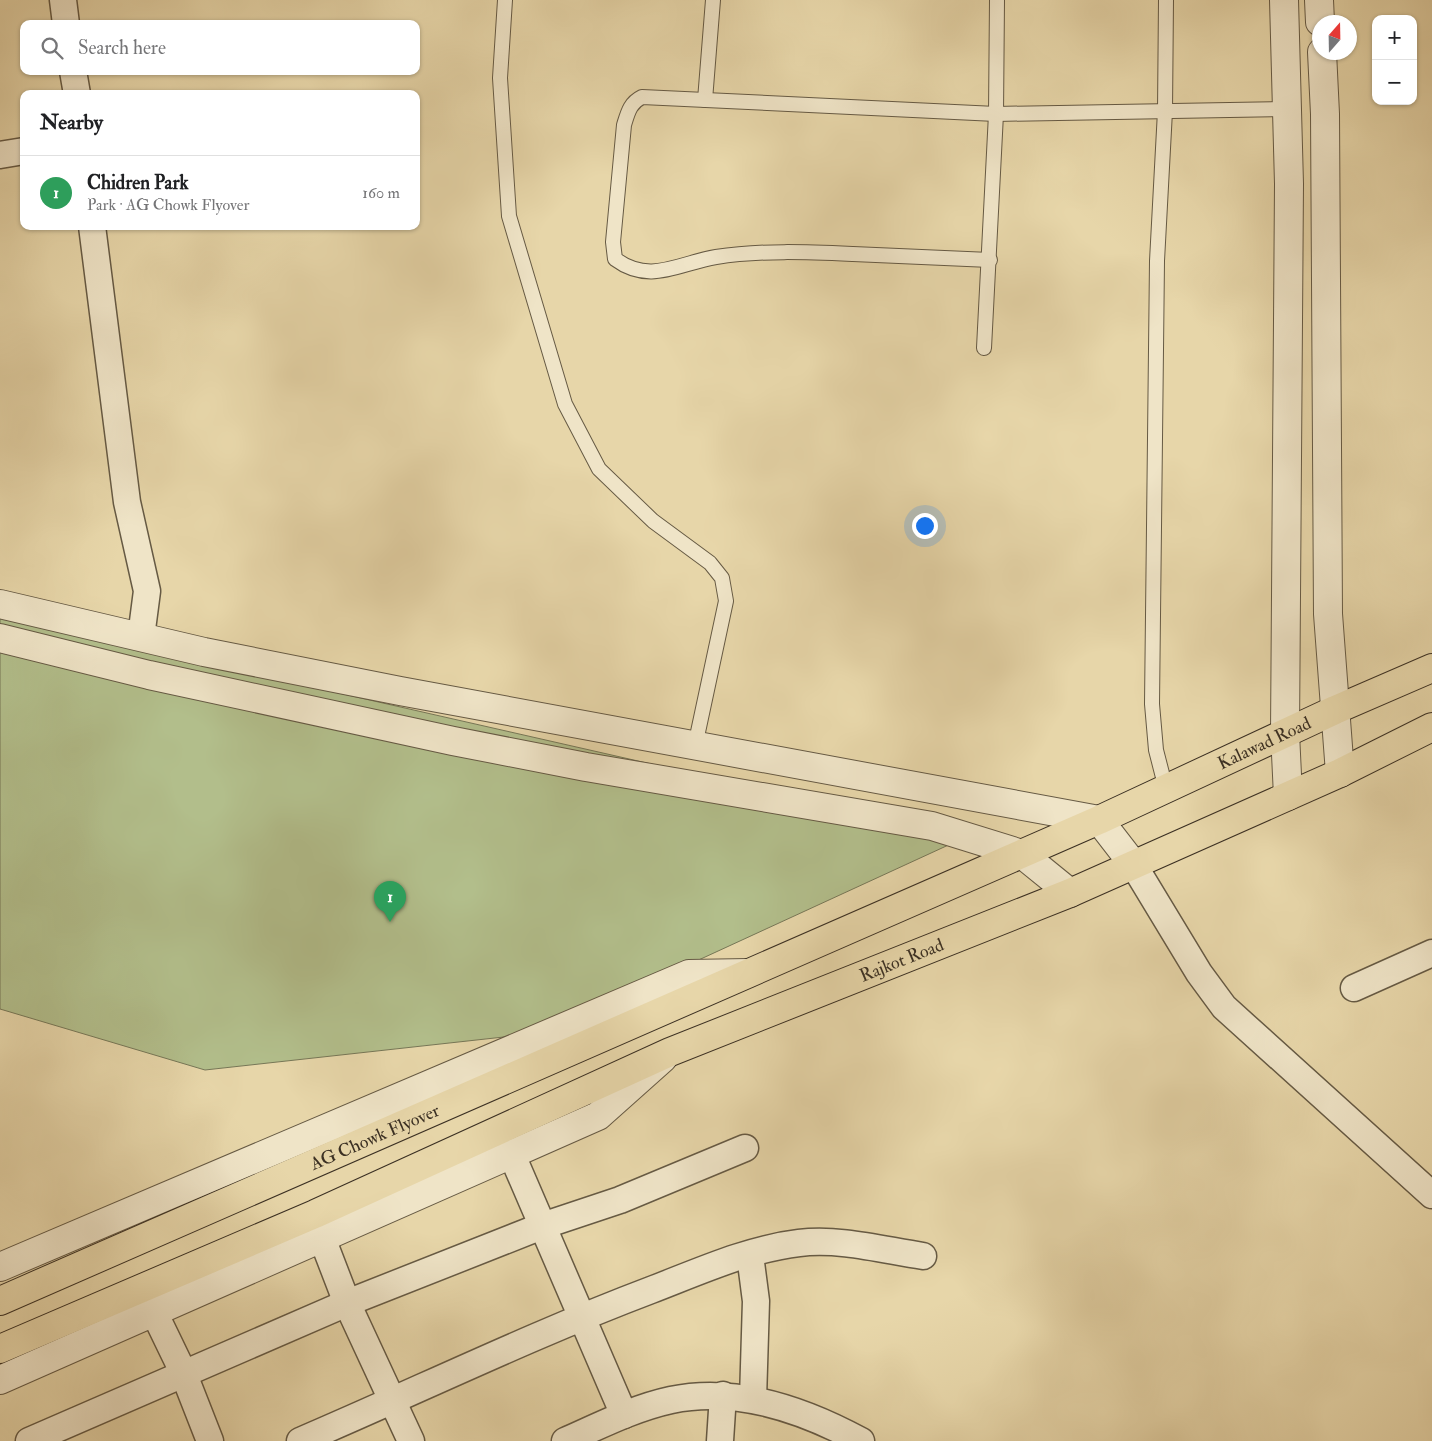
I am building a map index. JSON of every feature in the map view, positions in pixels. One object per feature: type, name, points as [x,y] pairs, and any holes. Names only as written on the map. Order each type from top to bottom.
[{"type":"main road","name":"Kalawad Road","points":[[1099,820],[1334,710],[1432,668]]},
{"type":"main road","points":[[1133,864],[1340,773],[1432,727]]},
{"type":"main road","points":[[748,973],[1099,820]]},
{"type":"main road","name":"Rajkot Road","points":[[670,1052],[1070,892],[1133,864]]},
{"type":"main road","name":"AG Chowk Flyover","points":[[0,1300],[748,973]]},
{"type":"main road","points":[[0,1349],[315,1214],[670,1052]]},
{"type":"street","points":[[63,0],[66,20]]},
{"type":"street","points":[[1284,0],[1288,109],[1288,474],[1285,733],[1288,796]]},
{"type":"street","points":[[1319,0],[1320,15]]},
{"type":"street","points":[[1322,60],[1325,114],[1328,614],[1340,773]]},
{"type":"street","points":[[74,75],[76,90]]},
{"type":"street","points":[[0,155],[20,152]]},
{"type":"street","points":[[93,230],[127,502],[146,591],[141,637]]},
{"type":"street","points":[[0,604],[141,637],[390,689],[1099,820],[1133,864],[1199,973],[1224,1007],[1432,1195]]},
{"type":"street","points":[[0,638],[149,675],[452,741],[586,767],[932,826],[1022,854],[1070,892]]},
{"type":"street","points":[[1354,988],[1432,953]]},
{"type":"street","points":[[0,1267],[689,974],[748,973]]},
{"type":"street","points":[[0,1380],[598,1116],[670,1052]]},
{"type":"street","points":[[29,1441],[183,1372],[347,1303],[542,1226],[620,1200],[745,1148]]},
{"type":"street","points":[[512,1154],[624,1415]]},
{"type":"street","points":[[322,1238],[347,1303],[412,1441]]},
{"type":"street","points":[[300,1441],[581,1316],[715,1265],[750,1254],[798,1243],[833,1242],[923,1256]]},
{"type":"street","points":[[750,1254],[756,1301],[753,1399]]},
{"type":"street","points":[[154,1312],[183,1372],[210,1441]]},
{"type":"street","points":[[720,1441],[723,1395]]},
{"type":"street","points":[[565,1441],[624,1415],[671,1400],[723,1395],[753,1399],[802,1414],[861,1441]]},
{"type":"lane","points":[[505,0],[500,78],[509,216],[565,404],[599,469],[653,521],[710,563],[722,578],[726,601],[695,746]]},
{"type":"lane","points":[[705,100],[713,0]]},
{"type":"lane","points":[[984,348],[996,114],[997,0]]},
{"type":"lane","points":[[1166,0],[1164,111],[1157,261],[1152,704],[1156,750],[1166,789]]},
{"type":"lane","points":[[990,260],[747,252],[706,259],[653,273],[629,269],[615,259],[613,242],[624,125],[628,110],[634,101],[642,97],[996,114],[1288,109]]},
{"type":"green space","points":[[0,616],[968,836],[540,1033],[205,1070],[0,1009]]},
{"type":"place","name":"Chidren Park","points":[[390,922]]}]
